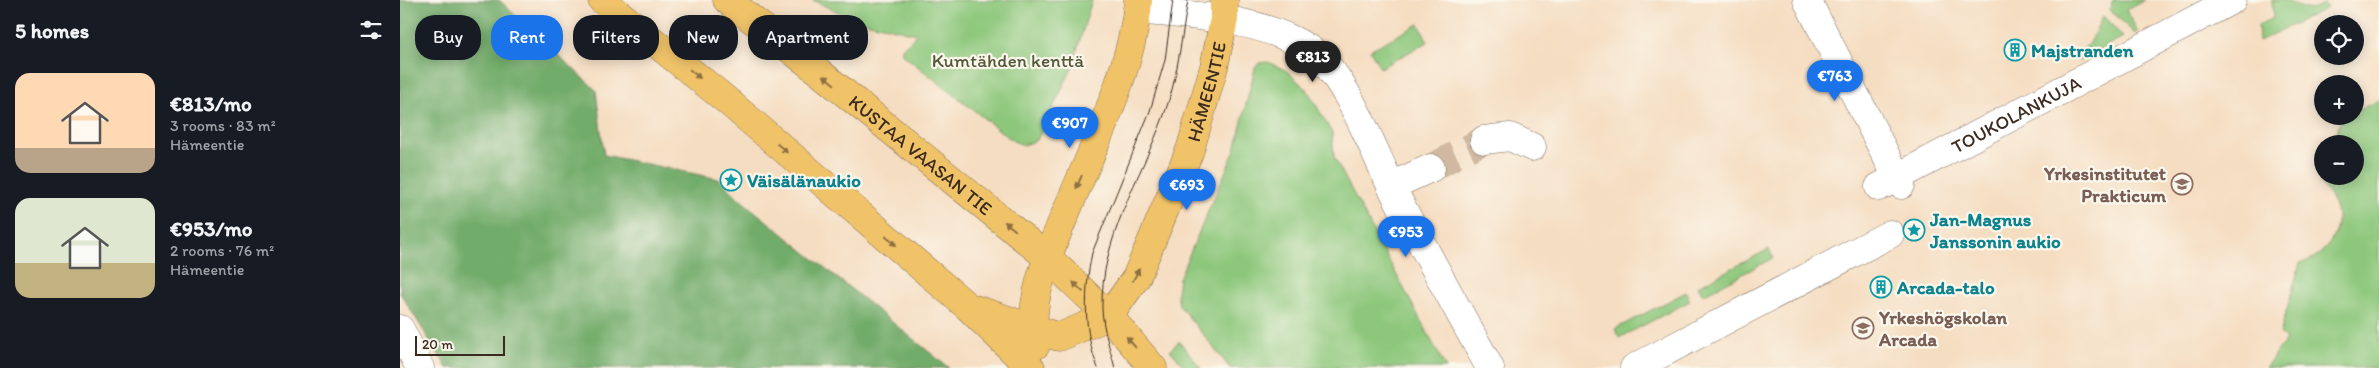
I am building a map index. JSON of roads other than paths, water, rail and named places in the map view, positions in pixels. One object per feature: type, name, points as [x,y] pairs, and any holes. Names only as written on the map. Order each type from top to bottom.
[{"type":"main road","points":[[602,0],[725,99],[968,307],[1031,368]]},
{"type":"main road","name":"KUSTAA VAASAN TIE","points":[[727,0],[808,63],[1047,257],[1109,316]]},
{"type":"main road","name":"HÄMEENTIE","points":[[1032,329],[1047,257],[1102,126],[1128,54],[1137,5]]},
{"type":"main road","name":"HÄMEENTIE","points":[[1109,316],[1136,278],[1190,150],[1214,68],[1224,10]]},
{"type":"main road","points":[[968,307],[1058,336],[1109,316],[1152,368]]},
{"type":"main road","points":[[1032,329],[1042,368]]},
{"type":"street","name":"TOUKOLANKUJA","points":[[1807,0],[1892,183],[2232,0]]},
{"type":"street","name":"HÄMEENTIE","points":[[1137,5],[1224,10],[1286,36],[1311,50],[1327,65],[1365,128],[1391,186],[1490,368]]},
{"type":"street","points":[[1484,140],[1510,137],[1532,147]]},
{"type":"street","points":[[1391,186],[1431,168]]},
{"type":"street","points":[[1634,368],[1890,234]]},
{"type":"street","points":[[400,329],[420,368]]},
{"type":"tunnel","points":[[1431,168],[1484,140]]},
{"type":"tram line","points":[[1098,368],[1087,325],[1086,296],[1089,267],[1092,253],[1150,111],[1165,60],[1173,0]]},
{"type":"tram line","points":[[1115,368],[1105,331],[1102,309],[1103,283],[1115,233],[1169,101],[1176,73],[1188,0]]},
{"type":"place","name":"Majstranden","points":[[2015,50]]},
{"type":"place","name":"Väisälänaukio","points":[[731,180]]},
{"type":"place","name":"Yrkesinstitutet Prakticum","points":[[2182,184]]},
{"type":"place","name":"Jan-Magnus Janssonin aukio","points":[[1914,230]]},
{"type":"place","name":"Arcada-talo","points":[[1881,287]]},
{"type":"place","name":"Yrkeshögskolan Arcada","points":[[1863,328]]},
{"type":"park label","name":"Kumtähden kenttä","points":[[1008,60]]}]
